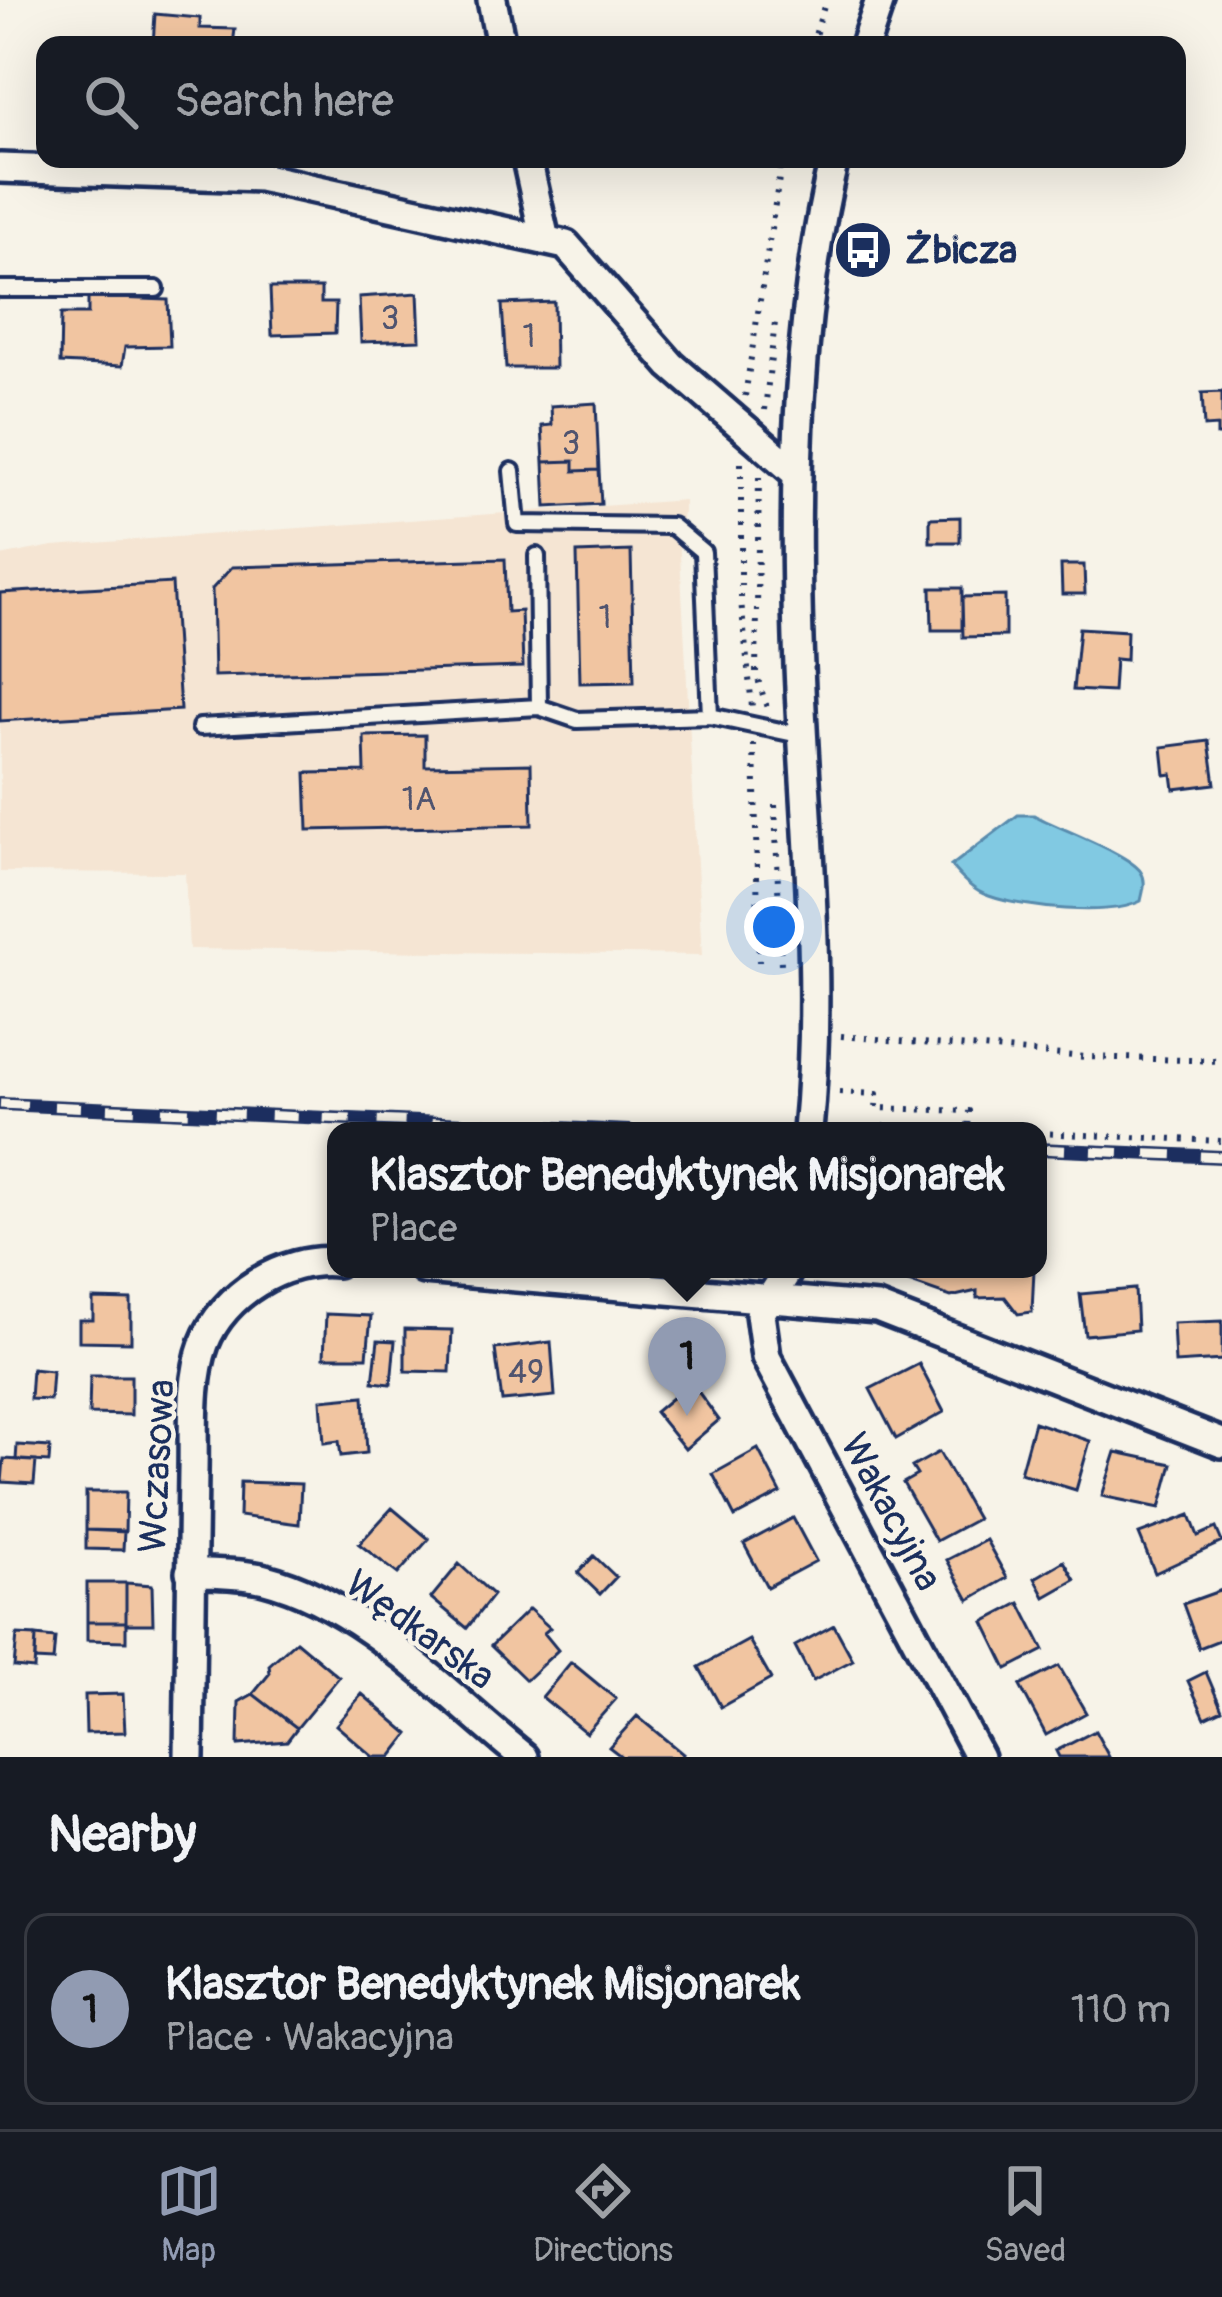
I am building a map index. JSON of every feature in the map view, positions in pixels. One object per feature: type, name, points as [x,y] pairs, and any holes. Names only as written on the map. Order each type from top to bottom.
[{"type":"street","points":[[492,0],[499,36]]},
{"type":"street","points":[[868,36],[880,0]]},
{"type":"street","points":[[0,168],[260,177],[566,245],[671,365],[797,473]]},
{"type":"street","points":[[529,168],[545,240]]},
{"type":"street","points":[[809,1122],[813,1034],[797,473],[814,243],[832,168]]},
{"type":"street","name":"Wczasowa","points":[[189,1757],[194,1440],[204,1343],[231,1306],[260,1281],[290,1265],[327,1263]]},
{"type":"street","points":[[530,1278],[855,1304],[897,1314],[1222,1443]]},
{"type":"street","points":[[767,1298],[782,1278]]},
{"type":"street","name":"Wakacyjna","points":[[767,1298],[759,1333],[766,1357],[979,1757]]},
{"type":"street","name":"Wędkarska","points":[[190,1572],[265,1580],[329,1608],[383,1643],[524,1757]]},
{"type":"lane","points":[[0,289],[156,289]]},
{"type":"lane","points":[[512,471],[517,524],[672,526],[704,552],[710,716]]},
{"type":"lane","points":[[537,556],[539,707]]},
{"type":"lane","points":[[200,727],[539,707],[577,720],[710,716],[804,736]]},
{"type":"path","points":[[815,36],[826,0]]},
{"type":"path","points":[[759,962],[753,725],[740,601],[742,428],[781,168]]},
{"type":"path","points":[[813,1034],[1086,1058],[1222,1061]]},
{"type":"path","points":[[811,1091],[877,1094],[876,1108],[969,1112],[968,1122]]},
{"type":"path","points":[[1047,1133],[1222,1142]]},
{"type":"shaded area","points":[[685,500],[679,537],[702,955],[189,949],[185,873],[0,872],[0,556],[53,546]]},
{"type":"water","points":[[1018,815],[1034,815],[1134,865],[1144,879],[1141,901],[1109,909],[1066,909],[983,894],[951,866]]},
{"type":"building","points":[[155,14],[200,18],[200,28],[235,29],[234,36],[154,36]]},
{"type":"building","points":[[270,288],[321,288],[321,303],[336,303],[335,333],[272,335]]},
{"type":"building","points":[[418,293],[420,340],[361,342],[359,297]]},
{"type":"building","points":[[88,297],[168,300],[170,346],[125,347],[122,366],[60,363],[61,314],[88,314]]},
{"type":"building","points":[[554,302],[555,368],[506,368],[502,304]]},
{"type":"building","points":[[1222,392],[1222,435],[1217,435],[1217,426],[1204,427],[1202,393]]},
{"type":"building","points":[[596,403],[599,470],[574,471],[574,461],[544,462],[542,426],[552,425],[551,406]]},
{"type":"building","points":[[574,461],[574,471],[599,470],[601,504],[546,507],[544,462]]},
{"type":"building","points":[[960,517],[960,542],[930,542],[930,518]]},
{"type":"building","points":[[631,551],[634,682],[580,683],[577,553]]},
{"type":"building","points":[[505,559],[507,612],[521,611],[523,667],[214,676],[212,589],[232,567]]},
{"type":"building","points":[[1061,565],[1084,565],[1085,594],[1062,594]]},
{"type":"building","points":[[172,583],[180,710],[0,721],[0,593]]},
{"type":"building","points":[[931,588],[962,588],[962,630],[932,630]]},
{"type":"building","points":[[1005,596],[1005,636],[963,637],[962,597]]},
{"type":"building","points":[[1079,628],[1127,631],[1126,660],[1115,659],[1113,692],[1073,690]]},
{"type":"building","points":[[425,735],[425,766],[531,764],[532,825],[308,830],[306,773],[365,772],[364,736]]},
{"type":"building","points":[[1209,741],[1215,784],[1174,789],[1172,774],[1165,775],[1162,747]]},
{"type":"building","points":[[897,1278],[1034,1278],[1032,1312],[1018,1314],[1005,1297],[977,1298],[977,1291],[951,1297]]},
{"type":"building","points":[[1135,1289],[1137,1330],[1085,1335],[1080,1294]]},
{"type":"building","points":[[93,1299],[131,1300],[131,1342],[79,1341],[79,1320],[93,1320]]},
{"type":"building","points":[[326,1314],[371,1316],[367,1357],[324,1357]]},
{"type":"building","points":[[1222,1321],[1222,1360],[1175,1363],[1173,1323]]},
{"type":"building","points":[[405,1329],[452,1330],[450,1372],[405,1371]]},
{"type":"building","points":[[378,1340],[395,1341],[391,1384],[373,1382]]},
{"type":"building","points":[[551,1342],[555,1396],[502,1401],[495,1349]]},
{"type":"building","points":[[919,1364],[944,1412],[896,1439],[870,1389]]},
{"type":"building","points":[[32,1369],[52,1371],[50,1400],[30,1399]]},
{"type":"building","points":[[90,1376],[131,1376],[131,1415],[89,1414]]},
{"type":"building","points":[[691,1382],[719,1420],[685,1449],[655,1412]]},
{"type":"building","points":[[364,1396],[367,1453],[341,1456],[339,1441],[324,1443],[321,1400]]},
{"type":"building","points":[[1034,1422],[1090,1441],[1076,1490],[1020,1473]]},
{"type":"building","points":[[17,1445],[50,1447],[49,1462],[16,1460]]},
{"type":"building","points":[[758,1449],[781,1493],[735,1517],[713,1474]]},
{"type":"building","points":[[939,1452],[977,1519],[936,1541],[903,1483],[917,1475],[912,1467]]},
{"type":"building","points":[[1116,1452],[1172,1464],[1160,1508],[1102,1496]]},
{"type":"building","points":[[4,1459],[36,1461],[34,1484],[2,1482]]},
{"type":"building","points":[[240,1482],[301,1484],[299,1524],[239,1516]]},
{"type":"building","points":[[86,1492],[126,1492],[125,1532],[86,1530]]},
{"type":"building","points":[[392,1508],[429,1539],[398,1574],[359,1544]]},
{"type":"building","points":[[1190,1515],[1198,1536],[1216,1528],[1222,1542],[1155,1573],[1139,1534]]},
{"type":"building","points":[[793,1518],[816,1561],[767,1587],[744,1544]]},
{"type":"building","points":[[86,1530],[124,1531],[123,1550],[86,1549]]},
{"type":"building","points":[[986,1540],[1007,1578],[969,1600],[947,1560]]},
{"type":"building","points":[[594,1556],[616,1577],[600,1594],[578,1573]]},
{"type":"building","points":[[1064,1561],[1075,1580],[1045,1597],[1035,1578]]},
{"type":"building","points":[[459,1564],[493,1595],[467,1628],[431,1598]]},
{"type":"building","points":[[87,1583],[126,1583],[126,1622],[87,1622]]},
{"type":"building","points":[[126,1583],[152,1585],[153,1624],[126,1624]]},
{"type":"building","points":[[1222,1590],[1222,1639],[1199,1648],[1183,1604]]},
{"type":"building","points":[[1020,1603],[1044,1650],[1007,1669],[984,1622]]},
{"type":"building","points":[[529,1609],[550,1628],[544,1633],[558,1650],[526,1680],[491,1646]]},
{"type":"building","points":[[87,1622],[126,1622],[126,1641],[87,1640]]},
{"type":"building","points":[[834,1625],[853,1660],[813,1681],[795,1646]]},
{"type":"building","points":[[17,1635],[36,1636],[34,1669],[14,1667]]},
{"type":"building","points":[[36,1636],[55,1638],[53,1661],[35,1660]]},
{"type":"building","points":[[749,1640],[771,1679],[721,1707],[699,1667]]},
{"type":"building","points":[[296,1641],[339,1677],[297,1728],[253,1694],[270,1673],[269,1665]]},
{"type":"building","points":[[571,1662],[616,1699],[586,1733],[542,1697]]},
{"type":"building","points":[[1059,1666],[1086,1713],[1046,1735],[1020,1686]]},
{"type":"building","points":[[1206,1672],[1222,1710],[1205,1718],[1188,1681]]},
{"type":"building","points":[[123,1694],[125,1732],[86,1733],[85,1695]]},
{"type":"building","points":[[253,1694],[297,1728],[287,1741],[238,1745],[239,1702]]},
{"type":"building","points":[[362,1694],[409,1734],[391,1757],[373,1757],[336,1725]]},
{"type":"building","points":[[637,1716],[681,1757],[622,1757],[609,1747]]},
{"type":"building","points":[[1095,1731],[1109,1757],[1059,1757],[1056,1751]]},
{"type":"railway","points":[[0,1104],[419,1122]]},
{"type":"railway","points":[[1047,1149],[1222,1157]]},
{"type":"place","name":"Żbicza","points":[[863,250]]},
{"type":"place","name":"Klasztor Benedyktynek Misjonarek","points":[[687,1416]]}]
